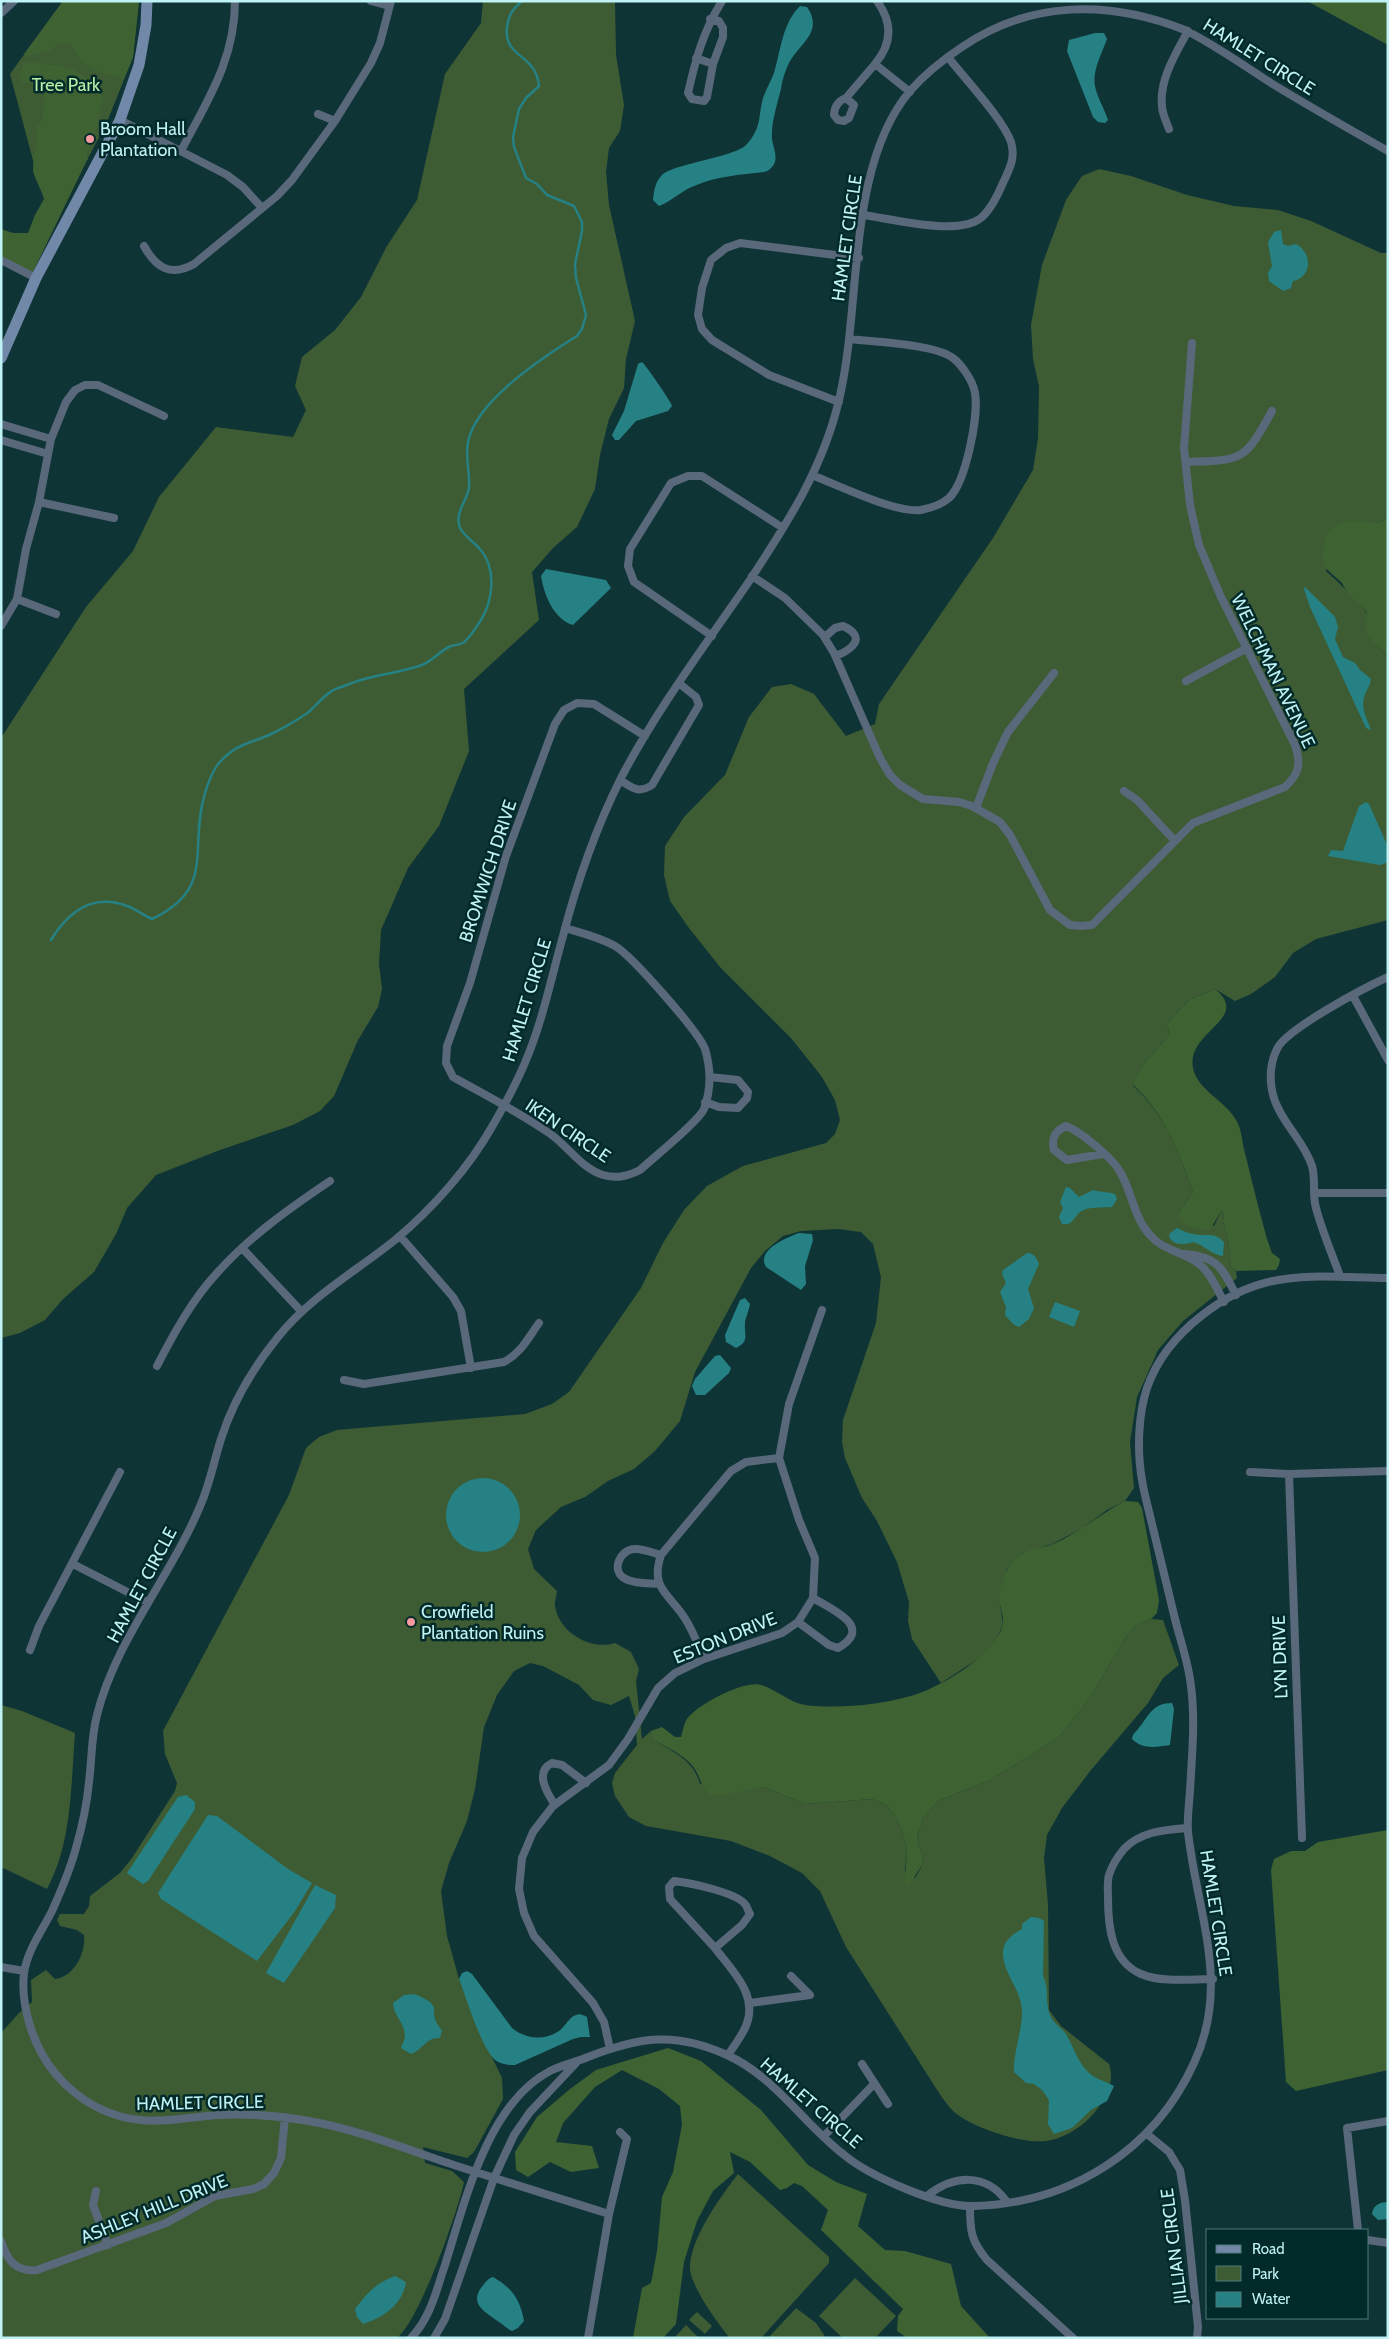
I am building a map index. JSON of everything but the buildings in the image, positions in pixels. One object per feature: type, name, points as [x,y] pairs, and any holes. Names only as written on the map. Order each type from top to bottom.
[{"type":"street","points":[[1,13],[14,1]]},
{"type":"street","points":[[1,358],[36,278],[120,120],[139,65],[146,25],[147,1]]},
{"type":"street","points":[[181,152],[223,69],[232,45],[235,1]]},
{"type":"street","points":[[144,246],[150,258],[163,268],[171,271],[182,270],[194,264],[262,208],[292,180],[335,121],[371,63],[380,43],[390,4],[371,1]]},
{"type":"street","points":[[710,19],[718,21],[723,28],[723,37],[713,64],[707,97],[704,101],[692,99],[688,93],[696,58],[710,19],[722,1]]},
{"type":"street","points":[[846,98],[885,52],[889,34],[886,18],[877,1]]},
{"type":"street","name":"HAMLET CIRCLE","points":[[494,2178],[363,2134],[324,2123],[285,2117],[220,2115],[172,2121],[125,2119],[99,2109],[78,2096],[52,2070],[36,2045],[28,2019],[24,1971],[36,1940],[66,1879],[78,1844],[89,1782],[92,1741],[98,1710],[107,1685],[147,1602],[177,1552],[202,1502],[223,1432],[238,1396],[276,1340],[300,1311],[400,1236],[432,1205],[487,1137],[503,1107],[528,1054],[546,1003],[564,928],[586,860],[620,780],[645,736],[752,576],[814,476],[839,402],[849,338],[866,190],[873,162],[886,130],[910,92],[948,57],[971,41],[1000,25],[1064,4],[1092,5],[1141,12],[1188,31],[1304,104],[1388,151]]},
{"type":"street","points":[[1169,129],[1162,106],[1163,86],[1172,60],[1188,31]]},
{"type":"street","points":[[864,215],[940,226],[964,226],[982,217],[1000,189],[1014,159],[1011,142],[1004,127],[948,57]]},
{"type":"street","points":[[696,58],[713,64]]},
{"type":"street","points":[[875,64],[910,92]]},
{"type":"street","points":[[318,114],[335,121]]},
{"type":"street","points":[[120,120],[227,175],[243,187],[262,208]]},
{"type":"street","points":[[839,402],[769,375],[712,340],[702,329],[698,315],[702,288],[712,260],[726,248],[740,243],[859,258]]},
{"type":"street","points":[[1,260],[36,278]]},
{"type":"street","points":[[814,476],[901,509],[921,510],[938,505],[950,497],[959,481],[967,457],[974,419],[975,393],[967,374],[953,358],[937,351],[849,338]]},
{"type":"street","name":"WELCHMAN AVENUE","points":[[752,576],[785,598],[808,618],[824,637],[836,656],[880,758],[890,775],[900,785],[923,799],[959,802],[976,808],[1000,822],[1010,835],[1050,910],[1070,925],[1092,925],[1193,823],[1286,787],[1299,770],[1300,759],[1295,744],[1221,597],[1199,545],[1190,505],[1184,448],[1192,343]]},
{"type":"street","points":[[1,626],[17,599],[26,549],[40,502],[51,440],[66,402],[75,390],[85,385],[98,385],[164,416]]},
{"type":"street","points":[[1186,462],[1224,460],[1238,457],[1249,449],[1272,411]]},
{"type":"street","points":[[1,424],[51,440]]},
{"type":"street","points":[[1,440],[48,454]]},
{"type":"street","points":[[712,636],[634,582],[628,566],[630,549],[671,483],[688,476],[702,476],[783,528]]},
{"type":"street","points":[[40,502],[114,518]]},
{"type":"street","points":[[17,599],[56,614]]},
{"type":"street","points":[[824,637],[835,628],[843,626],[855,635],[856,641],[852,647],[836,656]]},
{"type":"street","points":[[1186,681],[1246,648]]},
{"type":"street","points":[[976,808],[993,763],[1008,732],[1054,674]]},
{"type":"street","points":[[620,780],[638,790],[644,790],[652,785],[699,705],[696,697],[680,684]]},
{"type":"street","name":"BROMWICH DRIVE","points":[[503,1107],[453,1077],[446,1063],[447,1046],[470,983],[506,856],[530,789],[555,724],[564,710],[577,704],[594,704],[645,736]]},
{"type":"street","points":[[1124,791],[1137,800],[1175,841]]},
{"type":"street","name":"IKEN CIRCLE","points":[[503,1107],[551,1134],[591,1169],[602,1175],[617,1178],[640,1170],[703,1111],[710,1077],[704,1048],[693,1030],[632,959],[616,946],[596,937],[564,928]]},
{"type":"street","points":[[1340,1276],[1315,1207],[1313,1168],[1298,1135],[1278,1107],[1272,1089],[1271,1069],[1277,1047],[1295,1030],[1323,1012],[1388,977]]},
{"type":"street","points":[[1353,996],[1388,1060]]},
{"type":"street","points":[[705,1102],[719,1107],[738,1108],[747,1098],[748,1092],[738,1080],[725,1077],[710,1077]]},
{"type":"street","points":[[1103,1154],[1067,1160],[1054,1150],[1052,1142],[1054,1135],[1066,1126],[1073,1129],[1103,1154],[1119,1170],[1142,1226],[1159,1244],[1199,1264],[1207,1272],[1224,1302]]},
{"type":"street","points":[[156,1366],[175,1330],[196,1298],[217,1272],[282,1214],[330,1181]]},
{"type":"street","points":[[1314,1193],[1388,1193]]},
{"type":"street","points":[[400,1236],[453,1297],[460,1311],[471,1368]]},
{"type":"street","points":[[242,1248],[300,1311]]},
{"type":"street","points":[[1180,1253],[1204,1256],[1220,1266],[1236,1295]]},
{"type":"street","name":"HAMLET CIRCLE","points":[[411,2338],[429,2314],[475,2172],[493,2132],[532,2083],[552,2070],[610,2048],[640,2040],[662,2038],[692,2043],[728,2055],[752,2070],[782,2094],[843,2155],[880,2178],[927,2196],[970,2207],[1007,2202],[1067,2188],[1124,2154],[1147,2134],[1180,2090],[1194,2063],[1206,2024],[1213,1979],[1188,1828],[1194,1725],[1190,1678],[1141,1479],[1140,1436],[1146,1391],[1160,1362],[1181,1335],[1213,1308],[1245,1290],[1282,1279],[1340,1276],[1388,1278]]},
{"type":"street","name":"ESTON DRIVE","points":[[610,2048],[604,2022],[593,2003],[534,1936],[524,1913],[519,1889],[522,1858],[533,1832],[555,1805],[609,1765],[628,1739],[658,1688],[675,1673],[704,1659],[782,1633],[798,1622],[813,1598],[815,1558],[799,1520],[779,1458],[789,1404],[822,1310]]},
{"type":"street","points":[[344,1380],[364,1384],[504,1362],[514,1356],[538,1323]]},
{"type":"street","points":[[704,1659],[694,1634],[683,1615],[659,1584],[656,1569],[661,1555],[730,1471],[746,1462],[779,1458]]},
{"type":"street","points":[[1250,1472],[1289,1474],[1388,1471]]},
{"type":"street","points":[[30,1650],[39,1626],[120,1472]]},
{"type":"street","name":"LYN DRIVE","points":[[1289,1474],[1302,1838]]},
{"type":"street","points":[[659,1584],[624,1579],[619,1574],[617,1566],[620,1558],[626,1552],[634,1549],[661,1555]]},
{"type":"street","points":[[73,1564],[147,1602]]},
{"type":"street","name":"ESTON DRIVE","points":[[798,1622],[829,1645],[838,1648],[845,1644],[851,1635],[850,1621],[813,1598]]},
{"type":"street","points":[[555,1805],[545,1787],[542,1775],[546,1765],[552,1763],[562,1765],[586,1783]]},
{"type":"street","points":[[1188,1828],[1152,1832],[1125,1848],[1116,1859],[1108,1877],[1108,1917],[1111,1938],[1124,1960],[1133,1970],[1142,1975],[1166,1979],[1213,1979]]},
{"type":"street","points":[[715,1948],[742,1925],[750,1914],[745,1904],[737,1898],[690,1883],[674,1881],[669,1888],[670,1899],[715,1948],[746,1989],[750,2003],[746,2027],[728,2055]]},
{"type":"street","points":[[1,1967],[24,1971]]},
{"type":"street","points":[[750,2003],[810,1995],[791,1976]]},
{"type":"street","name":"HAMLET CIRCLE","points":[[434,2338],[445,2319],[494,2178],[522,2122],[577,2062]]},
{"type":"street","points":[[862,2064],[888,2104]]},
{"type":"street","points":[[824,2136],[874,2084]]},
{"type":"street","name":"ASHLEY HILL DRIVE","points":[[1,2241],[6,2258],[16,2266],[28,2271],[37,2270],[166,2223],[214,2196],[254,2189],[264,2184],[274,2173],[281,2158],[285,2117]]},
{"type":"street","points":[[1358,2229],[1348,2128],[1388,2121]]},
{"type":"street","points":[[588,2338],[609,2214],[626,2139],[620,2132]]},
{"type":"street","name":"JILLIAN CIRCLE","points":[[1147,2134],[1169,2152],[1180,2170],[1185,2200],[1198,2327],[1197,2338]]},
{"type":"street","points":[[494,2178],[609,2214]]},
{"type":"street","points":[[927,2196],[941,2185],[959,2179],[982,2182],[1001,2193],[1007,2202]]},
{"type":"street","points":[[96,2191],[94,2205],[108,2245]]},
{"type":"street","points":[[970,2207],[970,2231],[976,2246],[1072,2338]]},
{"type":"street","points":[[1369,2240],[1388,2243]]},
{"type":"green space","name":"Tree Park","points":[[63,1],[139,1],[133,57],[107,122],[67,198],[34,164],[10,74]]},
{"type":"green space","points":[[63,1],[139,1],[133,57],[124,79],[99,72],[87,66],[81,61],[71,44],[59,43],[49,51],[26,56],[24,54]]},
{"type":"green space","points":[[483,1],[615,1],[616,55],[624,105],[620,131],[609,148],[606,172],[609,205],[635,321],[626,359],[624,388],[609,419],[600,455],[595,489],[577,527],[553,548],[532,572],[539,620],[464,689],[469,751],[439,826],[408,868],[381,930],[379,964],[382,989],[378,1007],[358,1040],[334,1096],[320,1111],[293,1125],[220,1150],[156,1175],[127,1208],[116,1234],[94,1272],[63,1299],[45,1320],[20,1333],[1,1338],[1,738],[86,607],[133,551],[159,497],[216,427],[293,437],[306,410],[295,386],[302,357],[335,330],[361,297],[387,246],[417,200],[445,74],[481,23]]},
{"type":"green space","points":[[1307,1],[1388,1],[1388,45]]},
{"type":"green space","points":[[35,61],[72,69],[82,75],[103,96],[97,128],[86,156],[88,158],[31,276],[1,256],[1,229],[13,233],[28,233],[44,199],[34,176],[33,165],[37,139],[36,128],[43,118],[45,92],[29,82],[23,84],[19,77],[25,63]]},
{"type":"green space","points":[[1099,169],[1131,176],[1187,195],[1234,206],[1278,210],[1311,221],[1381,253],[1388,253],[1388,518],[1374,523],[1348,521],[1326,571],[1367,613],[1366,627],[1368,632],[1388,657],[1388,920],[1316,939],[1293,953],[1275,977],[1251,994],[1235,1001],[1215,989],[1189,1000],[1167,1023],[1170,1034],[1142,1066],[1133,1086],[1154,1109],[1170,1135],[1193,1192],[1179,1213],[1214,1226],[1221,1211],[1224,1213],[1223,1221],[1228,1239],[1231,1267],[1236,1271],[1237,1278],[1183,1321],[1158,1350],[1137,1397],[1130,1442],[1134,1488],[1125,1501],[1107,1510],[1081,1529],[1052,1544],[1022,1553],[1007,1569],[999,1598],[1003,1624],[996,1641],[984,1655],[941,1683],[912,1639],[908,1621],[909,1602],[897,1562],[877,1521],[862,1498],[845,1458],[842,1442],[843,1420],[876,1323],[881,1277],[873,1244],[861,1232],[838,1229],[801,1231],[783,1236],[765,1251],[751,1268],[695,1372],[680,1421],[655,1451],[634,1469],[608,1481],[585,1497],[561,1507],[536,1530],[528,1549],[534,1569],[557,1591],[555,1604],[558,1615],[569,1631],[586,1642],[605,1645],[615,1643],[631,1652],[639,1669],[636,1681],[642,1739],[651,1731],[652,1739],[687,1762],[693,1769],[700,1784],[749,1789],[763,1787],[806,1804],[873,1799],[886,1805],[894,1814],[901,1828],[907,1849],[905,1871],[915,1878],[924,1862],[917,1838],[923,1818],[938,1801],[990,1780],[1058,1738],[1088,1701],[1127,1635],[1138,1624],[1151,1619],[1163,1620],[1179,1665],[1163,1678],[1148,1703],[1091,1770],[1062,1808],[1047,1835],[1044,1858],[1048,1905],[1049,2010],[1061,2026],[1109,2064],[1111,2080],[1106,2094],[1097,2110],[1078,2128],[1046,2141],[1024,2140],[998,2134],[961,2117],[953,2111],[941,2096],[846,1947],[820,1891],[802,1873],[770,1856],[731,1841],[646,1826],[629,1817],[615,1796],[612,1783],[615,1773],[637,1745],[635,1716],[629,1696],[611,1705],[593,1700],[579,1685],[543,1666],[530,1663],[514,1671],[497,1695],[484,1727],[475,1789],[467,1821],[449,1863],[441,1891],[447,1936],[459,1979],[479,2030],[502,2078],[503,2099],[474,2152],[467,2158],[423,2147],[425,2163],[452,2171],[464,2182],[446,2240],[416,2311],[406,2328],[397,2338],[1,2338],[1,2033],[32,2002],[31,1980],[46,1970],[55,1979],[62,1977],[73,1969],[81,1956],[84,1935],[77,1930],[60,1926],[57,1920],[60,1914],[84,1914],[89,1906],[90,1896],[120,1873],[132,1858],[175,1791],[177,1783],[165,1754],[163,1731],[289,1495],[306,1448],[319,1437],[337,1430],[525,1414],[552,1404],[569,1392],[641,1288],[663,1243],[684,1210],[707,1186],[743,1166],[826,1143],[835,1134],[840,1120],[835,1100],[822,1077],[791,1038],[720,967],[670,901],[664,875],[665,846],[684,817],[725,775],[749,717],[772,687],[791,684],[814,694],[846,736],[875,724],[879,704],[993,538],[1033,470],[1038,439],[1039,386],[1033,359],[1031,325],[1042,265],[1066,200],[1082,176]]},
{"type":"green space","points":[[1388,518],[1388,657],[1367,633],[1365,621],[1367,612],[1350,596],[1342,583],[1325,566],[1323,550],[1330,530],[1339,523],[1351,521],[1373,523]]},
{"type":"green space","points":[[1215,989],[1224,999],[1226,1009],[1222,1017],[1199,1044],[1193,1055],[1193,1068],[1200,1083],[1226,1107],[1238,1124],[1267,1239],[1272,1253],[1280,1259],[1276,1270],[1236,1271],[1231,1267],[1228,1239],[1223,1221],[1224,1213],[1221,1211],[1210,1230],[1193,1228],[1178,1219],[1179,1213],[1193,1192],[1170,1134],[1154,1108],[1133,1085],[1142,1066],[1170,1034],[1167,1023],[1189,1000]]},
{"type":"green space","points":[[1125,1501],[1138,1502],[1142,1508],[1159,1600],[1157,1613],[1151,1619],[1138,1624],[1127,1635],[1088,1701],[1058,1738],[990,1780],[938,1801],[923,1818],[917,1838],[924,1862],[909,1885],[905,1883],[907,1849],[901,1828],[894,1814],[886,1805],[873,1799],[806,1804],[763,1787],[722,1795],[709,1794],[689,1762],[652,1739],[651,1731],[662,1727],[675,1737],[681,1737],[686,1721],[700,1707],[721,1695],[753,1684],[761,1685],[799,1704],[831,1707],[886,1702],[911,1696],[936,1686],[966,1668],[991,1646],[999,1634],[1003,1623],[999,1597],[1003,1578],[1008,1568],[1021,1554],[1028,1550],[1063,1540]]},
{"type":"green space","points":[[1,1705],[22,1711],[75,1733],[66,1833],[55,1871],[47,1889],[1,1867]]},
{"type":"green space","points":[[1388,1830],[1388,2070],[1296,2091],[1286,2082],[1271,1870],[1274,1859],[1291,1851],[1305,1851],[1318,1842]]},
{"type":"green space","points":[[668,2048],[701,2061],[761,2110],[808,2165],[836,2182],[867,2194],[858,2226],[885,2250],[905,2251],[951,2264],[961,2306],[990,2338],[907,2338],[897,2331],[898,2316],[903,2309],[821,2230],[828,2210],[802,2186],[794,2183],[780,2190],[750,2162],[730,2152],[734,2173],[713,2191],[697,2221],[684,2262],[676,2324],[663,2338],[633,2338],[642,2288],[651,2283],[657,2251],[662,2197],[673,2172],[682,2125],[680,2106],[659,2089],[622,2070],[595,2087],[563,2123],[556,2142],[592,2146],[599,2168],[571,2172],[550,2162],[528,2177],[516,2170],[515,2152],[537,2117],[596,2070]]},
{"type":"green space","points":[[738,2174],[829,2257],[829,2263],[761,2338],[730,2338],[705,2303],[691,2273],[692,2254],[702,2229],[708,2217]]},
{"type":"green space","points":[[855,2278],[896,2316],[875,2338],[843,2338],[819,2316]]},
{"type":"green space","points":[[796,2308],[816,2323],[826,2338],[768,2338]]},
{"type":"green space","points":[[697,2312],[712,2326],[705,2334],[689,2320]]},
{"type":"green space","points":[[686,2325],[699,2338],[674,2338]]},
{"type":"water","points":[[800,6],[807,7],[812,16],[812,30],[809,37],[789,63],[785,72],[772,127],[772,139],[776,156],[773,166],[764,172],[728,176],[702,183],[689,188],[659,206],[653,200],[654,190],[662,175],[666,172],[738,150],[745,146],[752,138],[757,127],[763,98],[774,73],[786,29],[789,21]]},
{"type":"water","points":[[1095,33],[1104,33],[1107,39],[1098,62],[1094,80],[1097,94],[1108,120],[1105,123],[1098,122],[1093,117],[1067,51],[1069,40]]},
{"type":"water","points":[[1281,230],[1283,244],[1288,246],[1296,244],[1301,248],[1305,253],[1308,264],[1304,275],[1300,279],[1293,281],[1291,288],[1283,291],[1269,281],[1268,273],[1272,266],[1268,242],[1274,232]]},
{"type":"water","points":[[642,362],[672,406],[668,411],[636,421],[619,440],[615,440],[612,435],[624,411],[638,364]]},
{"type":"water","points":[[546,569],[606,580],[611,588],[573,625],[566,622],[555,612],[547,598],[541,576]]},
{"type":"water","points":[[1305,587],[1335,617],[1338,627],[1335,639],[1343,657],[1355,663],[1371,679],[1363,706],[1371,730],[1366,728],[1310,607]]},
{"type":"water","points":[[1366,802],[1369,804],[1388,847],[1388,862],[1380,865],[1328,856],[1331,850],[1343,851],[1359,806]]},
{"type":"water","points":[[1066,1187],[1070,1188],[1079,1197],[1093,1190],[1115,1194],[1117,1199],[1112,1207],[1084,1210],[1069,1224],[1062,1224],[1059,1217],[1063,1208],[1060,1202]]},
{"type":"water","points":[[1177,1228],[1191,1234],[1213,1235],[1217,1237],[1224,1242],[1223,1256],[1215,1254],[1193,1242],[1186,1244],[1175,1243],[1169,1234]]},
{"type":"water","points":[[799,1233],[812,1234],[813,1240],[805,1266],[806,1284],[801,1290],[766,1267],[764,1261],[765,1255],[774,1245]]},
{"type":"water","points":[[1027,1253],[1034,1256],[1039,1264],[1028,1289],[1034,1308],[1029,1319],[1019,1327],[1013,1324],[1005,1315],[1006,1307],[1000,1292],[1006,1283],[1002,1274],[1003,1270]]},
{"type":"water","points":[[745,1298],[750,1304],[745,1322],[745,1340],[736,1348],[726,1342],[725,1335],[740,1300]]},
{"type":"water","points":[[1055,1302],[1080,1311],[1074,1327],[1049,1317]]},
{"type":"water","points":[[720,1355],[731,1368],[729,1373],[705,1395],[696,1395],[692,1386],[695,1379],[715,1356]]},
{"type":"water","points":[[483,1478],[497,1481],[509,1489],[517,1501],[520,1515],[517,1529],[509,1541],[497,1549],[483,1552],[469,1549],[457,1541],[449,1529],[446,1515],[449,1501],[457,1489],[469,1481]]},
{"type":"water","points":[[1172,1703],[1174,1709],[1170,1745],[1145,1746],[1132,1739],[1134,1733],[1155,1708]]},
{"type":"water","points":[[186,1795],[195,1802],[195,1809],[148,1881],[143,1884],[127,1873],[178,1797]]},
{"type":"water","points":[[208,1815],[217,1816],[288,1869],[312,1883],[295,1911],[257,1961],[161,1899],[158,1893]]},
{"type":"water","points":[[315,1885],[336,1895],[335,1908],[284,1983],[266,1973]]},
{"type":"water","points":[[1031,1917],[1044,1921],[1043,1976],[1051,2017],[1066,2034],[1080,2062],[1088,2072],[1114,2086],[1107,2101],[1091,2110],[1072,2128],[1054,2134],[1048,2124],[1049,2100],[1042,2090],[1034,2084],[1026,2083],[1014,2072],[1022,2010],[1021,2002],[1005,1967],[1003,1952],[1007,1941],[1012,1935],[1022,1929],[1022,1924]]},
{"type":"water","points":[[467,1971],[472,1974],[517,2032],[535,2037],[547,2036],[559,2031],[571,2018],[580,2014],[587,2017],[590,2037],[573,2039],[515,2065],[498,2062],[488,2051],[483,2041],[459,1979],[462,1973]]},
{"type":"water","points":[[414,1994],[430,2002],[434,2009],[437,2023],[442,2030],[440,2038],[431,2039],[411,2054],[401,2048],[405,2038],[404,2031],[393,2003],[404,1995]]},
{"type":"water","points":[[1388,2202],[1388,2219],[1378,2220],[1372,2214],[1375,2206]]},
{"type":"water","points":[[395,2276],[406,2282],[401,2297],[385,2314],[363,2324],[357,2317],[355,2309],[372,2289]]},
{"type":"water","points":[[493,2277],[510,2290],[520,2306],[524,2321],[518,2328],[512,2331],[485,2312],[478,2304],[477,2299],[481,2288]]},
{"type":"waterway","points":[[51,940],[65,921],[92,904],[103,902],[115,903],[130,907],[152,919],[172,907],[185,894],[193,881],[205,793],[214,770],[225,757],[237,748],[269,735],[297,720],[333,690],[365,679],[423,664],[447,648],[463,643],[481,620],[490,594],[491,575],[489,566],[480,549],[464,534],[459,523],[460,512],[469,488],[468,442],[474,427],[484,411],[497,396],[530,368],[577,336],[582,329],[586,315],[576,278],[575,264],[582,222],[574,206],[547,195],[537,184],[526,178],[514,147],[513,137],[519,109],[526,98],[539,86],[537,75],[532,67],[515,51],[507,37],[510,15],[522,1]]},
{"type":"place","name":"Broom Hall Plantation","points":[[90,139]]},
{"type":"place","name":"Crowfield Plantation Ruins","points":[[411,1622]]}]
